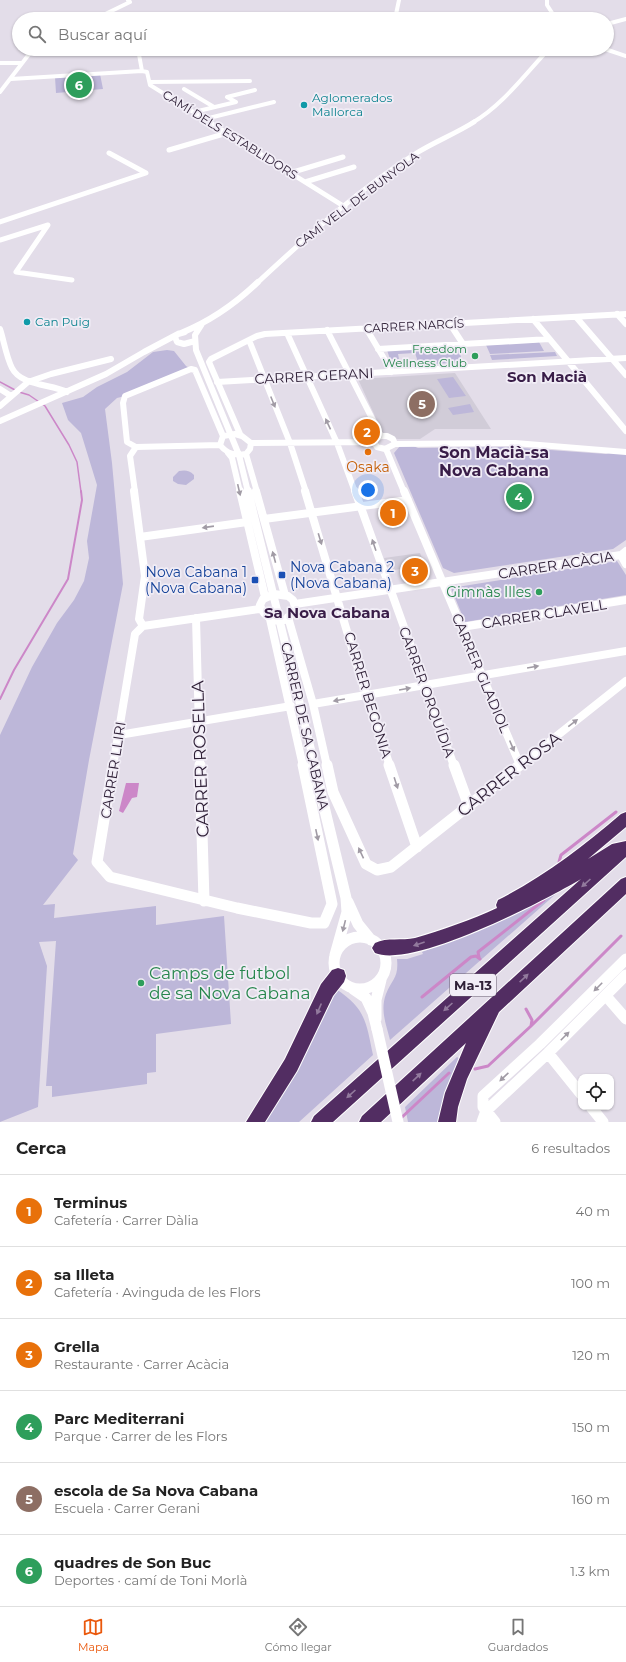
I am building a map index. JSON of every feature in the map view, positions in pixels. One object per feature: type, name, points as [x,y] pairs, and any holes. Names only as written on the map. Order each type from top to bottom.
[{"type":"highway","points":[[455,931],[474,919],[512,901],[548,880],[578,859],[626,818]]},
{"type":"highway","points":[[376,944],[413,946],[488,920],[553,888],[626,843]]},
{"type":"highway","name":"Ma-13","points":[[320,1122],[626,848]]},
{"type":"highway","name":"Ma-13","points":[[368,1122],[626,884]]},
{"type":"highway","points":[[255,1122],[291,1065],[314,1020],[327,990],[343,981]]},
{"type":"highway","points":[[447,1122],[448,1110],[458,1076],[495,1005]]},
{"type":"street","points":[[109,12],[130,2],[128,0]]},
{"type":"street","points":[[396,12],[398,0]]},
{"type":"street","points":[[547,0],[547,5],[552,12]]},
{"type":"street","points":[[614,22],[626,19]]},
{"type":"street","points":[[614,52],[626,56]]},
{"type":"street","points":[[0,92],[11,79],[26,56]]},
{"type":"street","name":"CAMÍ DELS ESTABLIDORS","points":[[139,56],[142,71],[147,72],[150,85],[345,207]]},
{"type":"street","name":"CAMÍ VELL DE BUNYOLA","points":[[0,421],[106,374],[144,352],[202,324],[245,294],[305,238],[415,154],[477,120],[516,86],[543,56]]},
{"type":"street","points":[[0,63],[21,63]]},
{"type":"street","points":[[11,79],[142,71]]},
{"type":"street","points":[[150,82],[250,82]]},
{"type":"street","points":[[184,89],[214,107]]},
{"type":"street","points":[[194,112],[236,102],[227,97],[255,90]]},
{"type":"street","points":[[205,119],[274,102]]},
{"type":"street","points":[[168,150],[227,133]]},
{"type":"street","points":[[0,222],[146,173],[109,153]]},
{"type":"street","points":[[290,173],[342,157]]},
{"type":"street","points":[[305,182],[354,167]]},
{"type":"street","points":[[0,240],[48,225],[16,272],[72,280]]},
{"type":"street","points":[[617,314],[626,324]]},
{"type":"street","name":"CARRER NARCÍS","points":[[217,382],[209,362],[211,359],[249,340],[265,334],[626,314]]},
{"type":"street","points":[[576,317],[626,375]]},
{"type":"street","points":[[533,319],[626,431]]},
{"type":"street","name":"CAMÍ VELL DE BUNYOLA","points":[[195,338],[202,324]]},
{"type":"street","points":[[450,324],[464,344]]},
{"type":"street","points":[[366,328],[392,372]]},
{"type":"street","points":[[0,329],[13,369],[24,380],[55,387],[67,392]]},
{"type":"street","points":[[327,330],[382,436]]},
{"type":"street","points":[[177,342],[175,337],[179,334],[188,332],[195,338],[184,344]]},
{"type":"street","name":"CARRER ORQUÍDIA","points":[[287,333],[336,443],[469,806]]},
{"type":"street","name":"CARRER DE SA CABANA","points":[[195,338],[196,350],[227,435],[243,454],[274,594],[346,898],[347,912],[336,954]]},
{"type":"street","name":"CARRER BEGÒNIA","points":[[249,340],[290,444],[338,597],[366,695],[417,847]]},
{"type":"street","points":[[378,349],[549,340]]},
{"type":"street","points":[[163,343],[177,342],[196,350]]},
{"type":"street","name":"CARRER GERANI","points":[[217,382],[626,358]]},
{"type":"street","points":[[0,406],[22,387],[32,381],[51,374],[112,360]]},
{"type":"street","points":[[227,435],[195,370],[191,369],[125,396],[123,403],[128,442],[136,447],[220,445],[232,458],[265,597]]},
{"type":"street","points":[[55,387],[71,385],[97,375],[106,374]]},
{"type":"street","points":[[217,382],[240,434],[251,443],[290,444],[373,442]]},
{"type":"street","points":[[55,387],[56,396]]},
{"type":"street","points":[[0,389],[11,396]]},
{"type":"street","points":[[227,435],[240,434]]},
{"type":"street","points":[[220,445],[227,435]]},
{"type":"street","points":[[373,442],[375,438],[382,436],[390,437],[394,441],[394,444]]},
{"type":"street","points":[[373,442],[378,448],[386,449],[394,444],[515,443],[626,452]]},
{"type":"street","points":[[228,453],[243,454],[250,449],[251,443]]},
{"type":"street","points":[[136,447],[130,456],[145,576],[139,619],[143,626],[259,609]]},
{"type":"street","name":"CARRER GLADIOL","points":[[386,449],[520,765]]},
{"type":"street","points":[[243,454],[264,519],[285,595]]},
{"type":"street","points":[[264,519],[408,500]]},
{"type":"street","points":[[140,537],[247,522]]},
{"type":"street","points":[[623,553],[626,564]]},
{"type":"street","name":"CARRER ACÀCIA","points":[[295,604],[623,553]]},
{"type":"street","points":[[274,594],[285,595],[293,600],[295,604],[294,611],[280,618],[263,615],[259,609],[261,601],[265,597],[274,594]]},
{"type":"street","name":"CARRER CLAVELL","points":[[462,627],[626,600]]},
{"type":"street","name":"CARRER ROSELLA","points":[[196,618],[204,901]]},
{"type":"street","points":[[280,618],[313,704],[626,651]]},
{"type":"street","points":[[119,735],[291,706],[280,618]]},
{"type":"street","name":"CARRER LLIRI","points":[[143,626],[136,634],[97,862],[110,877],[204,901],[311,923],[324,923],[332,904],[291,706]]},
{"type":"street","name":"CARRER ROSA","points":[[313,704],[333,792],[366,864],[377,870],[391,867],[626,681]]},
{"type":"street","name":"CARRER DE SA CABANA","points":[[346,898],[358,924],[376,944]]},
{"type":"street","points":[[377,1029],[376,1000],[386,966],[386,958],[376,944],[365,938],[350,939],[339,948],[334,962],[343,981],[366,998],[377,1029],[398,1122]]},
{"type":"street","points":[[495,1122],[484,1116],[481,1102],[483,1096],[540,1044],[626,959]]},
{"type":"street","points":[[484,1116],[626,975]]},
{"type":"street","points":[[343,981],[362,989],[375,985],[381,980]]},
{"type":"street","points":[[606,996],[626,1019]]},
{"type":"street","points":[[548,1053],[578,1090]]},
{"type":"street","points":[[593,1110],[603,1122]]},
{"type":"shaded area","points":[[100,74],[103,89],[56,93],[55,77]]},
{"type":"shaded area","points":[[539,342],[544,351],[490,354],[486,345]]},
{"type":"shaded area","points":[[457,347],[463,362],[419,365],[415,353],[398,354],[399,359],[390,359],[387,350]]},
{"type":"shaded area","points":[[167,350],[174,351],[186,366],[191,369],[117,398],[105,409],[112,463],[123,584],[89,760],[73,854],[78,860],[43,905],[55,904],[54,918],[156,906],[156,925],[224,916],[231,1024],[156,1034],[156,1072],[147,1073],[147,1084],[52,1097],[52,1086],[46,1086],[56,941],[39,942],[47,966],[38,1107],[0,1122],[0,735],[32,667],[57,623],[74,600],[84,581],[89,558],[87,541],[97,485],[81,433],[68,420],[62,403],[83,397],[97,387],[127,372],[153,352]]},
{"type":"shaded area","points":[[555,352],[557,356],[492,360],[490,355]]},
{"type":"shaded area","points":[[455,373],[491,429],[435,429],[420,439],[398,439],[384,436],[358,379]]},
{"type":"shaded area","points":[[453,377],[466,396],[449,398],[437,379]]},
{"type":"shaded area","points":[[470,404],[474,412],[453,415],[448,408]]},
{"type":"shaded area","points":[[400,446],[413,446],[418,448],[507,447],[626,454],[626,540],[613,549],[454,573],[443,568],[394,453]]},
{"type":"shaded area","points":[[179,471],[189,471],[194,475],[194,479],[186,485],[178,484],[173,481],[173,477]]},
{"type":"shaded area","points":[[420,553],[425,565],[389,571],[384,558]]},
{"type":"shaded area","name":"Gimnàs Illes","points":[[617,561],[626,575],[626,595],[465,622],[451,588]]},
{"type":"shaded area","points":[[126,783],[139,783],[137,797],[132,798],[123,813],[119,811]]},
{"type":"shaded area","points":[[578,876],[390,1040],[384,1017],[384,1000],[396,974],[397,959],[407,959],[423,954],[422,952],[494,923]]},
{"type":"shaded area","points":[[336,989],[353,1003],[363,1017],[373,1055],[299,1122],[262,1122],[327,998],[332,999]]},
{"type":"shaded area","points":[[457,1057],[460,1059],[448,1085],[440,1122],[408,1122],[405,1107]]},
{"type":"waterway","points":[[0,382],[15,390]]},
{"type":"waterway","points":[[19,392],[29,395],[45,406],[69,445],[77,462],[81,492]]},
{"type":"waterway","points":[[0,699],[14,670],[68,579],[82,500],[81,491]]},
{"type":"waterway","points":[[559,862],[561,855],[616,812]]},
{"type":"waterway","points":[[479,957],[478,952],[544,900]]},
{"type":"waterway","points":[[531,1026],[621,936]]},
{"type":"waterway","points":[[422,997],[471,957],[476,956],[480,959]]},
{"type":"waterway","points":[[526,1009],[532,1020],[531,1026]]},
{"type":"waterway","points":[[475,1069],[488,1066],[531,1026]]},
{"type":"waterway","points":[[400,1119],[449,1073]]},
{"type":"place","name":"quadres de Son Buc","points":[[79,85]]},
{"type":"place","name":"Aglomerados Mallorca","points":[[304,105]]},
{"type":"place","name":"Can Puig","points":[[27,322]]},
{"type":"place","name":"Freedom Wellness Club","points":[[475,356]]},
{"type":"place","name":"escola de Sa Nova Cabana","points":[[422,404]]},
{"type":"place","name":"sa Illeta","points":[[367,432]]},
{"type":"place","name":"Osaka","points":[[368,452]]},
{"type":"place","name":"Parc Mediterrani","points":[[519,497]]},
{"type":"place","name":"Terminus","points":[[393,513]]},
{"type":"place","name":"Grella","points":[[415,571]]},
{"type":"place","name":"Nova Cabana 2 (Nova Cabana)","points":[[282,575]]},
{"type":"place","name":"Nova Cabana 1 (Nova Cabana)","points":[[255,580]]},
{"type":"place","name":"Gimnàs Illes","points":[[539,592]]},
{"type":"place","name":"Camps de futbol de sa Nova Cabana","points":[[141,983]]},
{"type":"district","name":"Son Macià","points":[[547,377]]},
{"type":"district","name":"Son Macià-sa Nova Cabana","points":[[494,461]]},
{"type":"district","name":"Sa Nova Cabana","points":[[327,613]]}]
